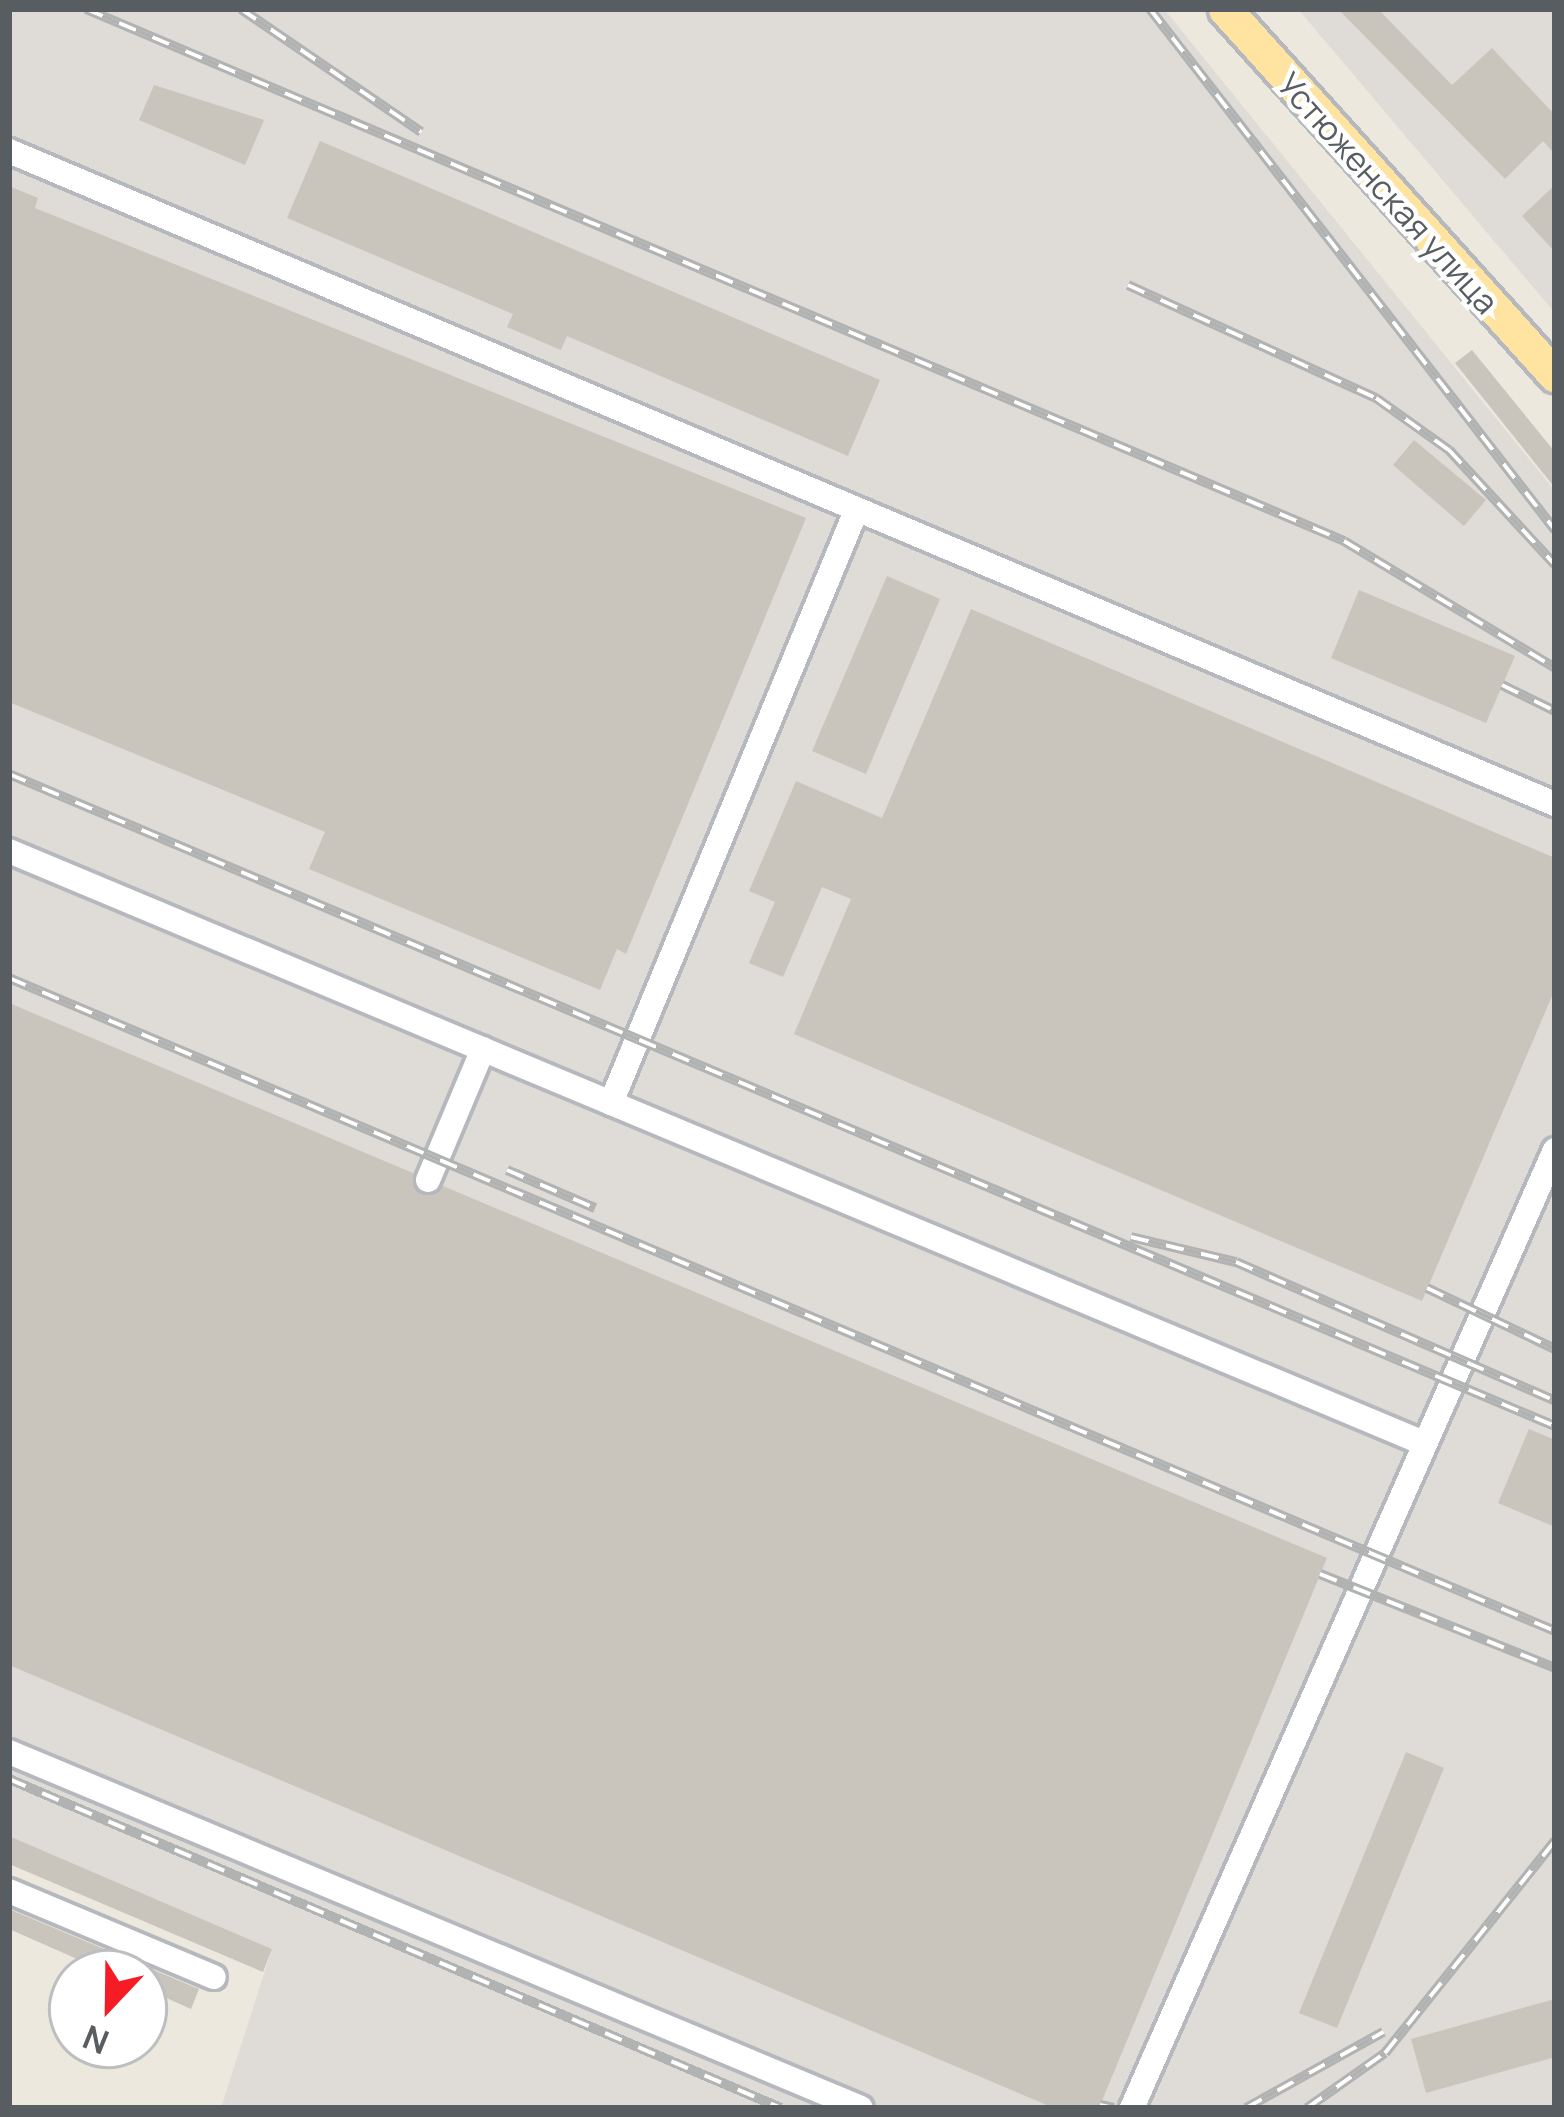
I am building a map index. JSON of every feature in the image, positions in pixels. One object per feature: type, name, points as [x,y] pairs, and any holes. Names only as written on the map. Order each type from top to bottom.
[{"type":"main road","name":"Устюженская улица","points":[[1225,9],[1555,375]]},
{"type":"lane","points":[[9,151],[1555,804]]},
{"type":"lane","points":[[611,1103],[856,511]]},
{"type":"lane","points":[[9,851],[1421,1442]]},
{"type":"lane","points":[[428,1180],[483,1049]]},
{"type":"lane","points":[[1132,2108],[1421,1442],[1555,1150]]},
{"type":"lane","points":[[9,1752],[861,2108]]},
{"type":"lane","points":[[9,1891],[214,1977]]},
{"type":"shaded area","points":[[9,9],[1164,9],[1555,491],[1555,2108],[221,2108],[272,1949],[9,1836]]},
{"type":"shaded area","points":[[1298,9],[1555,9],[1555,313]]},
{"type":"building","points":[[1338,9],[1378,9],[1452,85],[1492,48],[1555,115],[1555,154],[1543,141],[1505,179]]},
{"type":"building","points":[[154,85],[264,120],[245,165],[139,120]]},
{"type":"building","points":[[320,141],[880,380],[848,456],[567,336],[561,350],[507,327],[513,314],[287,218]]},
{"type":"building","points":[[1555,185],[1555,252],[1522,216]]},
{"type":"building","points":[[9,186],[38,198],[35,208],[806,518],[626,954],[617,949],[600,990],[309,869],[325,832],[9,702]]},
{"type":"building","points":[[1472,350],[1555,452],[1555,488],[1455,363]]},
{"type":"building","points":[[1414,440],[1486,500],[1464,526],[1393,465]]},
{"type":"building","points":[[887,576],[940,599],[866,774],[812,751]]},
{"type":"building","points":[[1359,590],[1515,656],[1486,723],[1331,658]]},
{"type":"building","points":[[971,609],[1555,858],[1555,989],[1422,1301],[794,1034],[851,899],[822,887],[783,977],[749,963],[775,902],[749,891],[796,781],[882,818]]},
{"type":"building","points":[[9,1003],[413,1173],[421,1195],[443,1186],[1327,1558],[1099,2108],[1054,2108],[9,1665]]},
{"type":"building","points":[[1529,1429],[1555,1440],[1555,1527],[1498,1503]]},
{"type":"building","points":[[1406,1752],[1444,1768],[1337,2028],[1299,2013]]},
{"type":"building","points":[[9,1836],[272,1949],[263,1972],[9,1864]]},
{"type":"building","points":[[9,1909],[104,1949],[54,1949],[9,1929]]},
{"type":"building","points":[[168,1976],[199,1989],[191,2009],[168,1999]]},
{"type":"building","points":[[1555,1999],[1555,2057],[1426,2093],[1411,2039]]},
{"type":"railway","points":[[86,9],[1344,541],[1555,668]]},
{"type":"railway","points":[[241,9],[421,132]]},
{"type":"railway","points":[[1150,9],[1555,530]]},
{"type":"railway","points":[[1128,285],[1376,398],[1449,450],[1555,565]]},
{"type":"railway","points":[[1502,685],[1555,711]]},
{"type":"railway","points":[[9,774],[1555,1426]]},
{"type":"railway","points":[[9,978],[1555,1631]]},
{"type":"railway","points":[[507,1170],[595,1208]]},
{"type":"railway","points":[[1131,1237],[1236,1262],[1555,1401]]},
{"type":"railway","points":[[1427,1288],[1555,1349]]},
{"type":"railway","points":[[1320,1574],[1555,1668]]},
{"type":"railway","points":[[9,1779],[781,2108]]},
{"type":"railway","points":[[1307,2108],[1385,2053],[1555,1841]]},
{"type":"railway","points":[[1246,2108],[1383,2032]]},
{"type":"railway","points":[[1100,2105],[1114,2108]]}]
